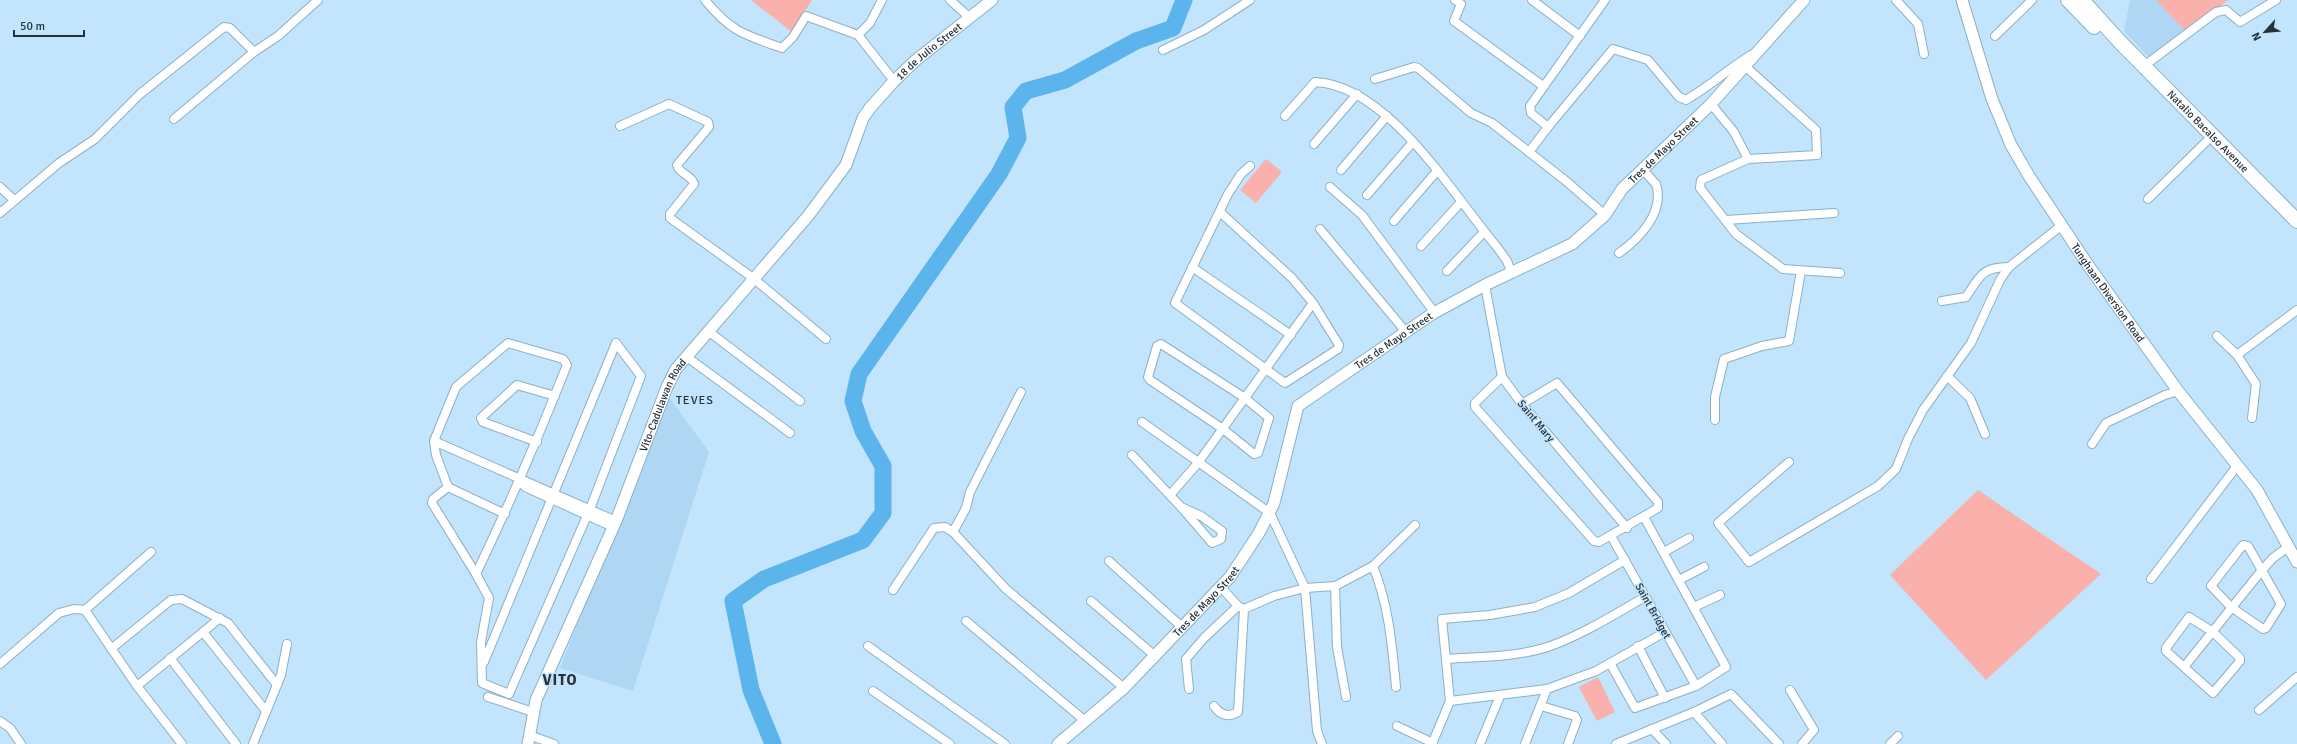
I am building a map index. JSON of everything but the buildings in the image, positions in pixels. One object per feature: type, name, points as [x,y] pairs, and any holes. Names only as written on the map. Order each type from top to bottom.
[{"type":"highway","name":"Natalio Bacalso Avenue","points":[[2068,0],[2102,35],[2120,42]]},
{"type":"highway","name":"Natalio Bacalso Avenue","points":[[2082,0],[2120,42],[2297,220]]},
{"type":"street","points":[[174,120],[254,52],[278,36],[318,0]]},
{"type":"street","points":[[705,0],[719,18],[738,32],[782,48],[793,37],[806,16],[858,35],[894,80]]},
{"type":"street","points":[[858,35],[870,22],[882,0]]},
{"type":"street","points":[[950,0],[969,17]]},
{"type":"street","name":"18 de Julio Street","points":[[870,108],[894,80],[969,17],[992,0]]},
{"type":"street","points":[[1163,50],[1204,30],[1250,0]]},
{"type":"street","points":[[1455,0],[1461,4],[1454,21],[1543,86]]},
{"type":"street","points":[[1532,0],[1580,36]]},
{"type":"street","points":[[1548,127],[1531,113],[1530,106],[1605,0]]},
{"type":"street","name":"Tres de Mayo Street","points":[[1058,744],[1084,720],[1124,688],[1221,587],[1247,552],[1270,513],[1284,468],[1298,406],[1434,312],[1487,289],[1512,274],[1572,244],[1605,215],[1622,189],[1711,104],[1804,0]]},
{"type":"street","points":[[1896,0],[1918,24],[1924,54]]},
{"type":"street","name":"Tunghaan Diversion Road","points":[[1962,0],[1992,99],[2011,145],[2088,265],[2178,391],[2257,490],[2297,562]]},
{"type":"street","points":[[1996,36],[2032,0]]},
{"type":"street","points":[[2144,66],[2216,12],[2226,10],[2240,22],[2276,0]]},
{"type":"street","points":[[0,213],[59,163],[95,139],[140,94],[224,27],[230,28],[254,52]]},
{"type":"street","points":[[1530,152],[1548,127],[1613,49],[1648,60],[1679,97],[1686,100],[1702,91],[1730,68],[1759,50]]},
{"type":"street","points":[[1745,66],[1810,122],[1816,130],[1818,141],[1817,155],[1748,159],[1701,180],[1700,188],[1736,234],[1783,269],[1840,273]]},
{"type":"street","points":[[1375,79],[1414,67],[1418,68],[1471,113],[1492,123],[1530,152],[1605,215]]},
{"type":"street","points":[[1285,116],[1315,82],[1329,82],[1357,94],[1387,116],[1413,142],[1507,261],[1512,274]]},
{"type":"street","points":[[1314,144],[1357,94]]},
{"type":"street","points":[[620,126],[670,104],[708,122],[709,127],[677,165],[679,170],[693,179],[694,184],[670,217],[753,278],[826,338]]},
{"type":"street","points":[[1711,104],[1734,132],[1748,159]]},
{"type":"street","name":"Vito-Cadulawan Road","points":[[529,740],[536,700],[549,674],[614,524],[667,387],[676,369],[808,216],[846,164],[863,118],[870,108]]},
{"type":"street","points":[[1342,170],[1387,116]]},
{"type":"street","points":[[2148,199],[2213,136]]},
{"type":"street","points":[[1368,195],[1413,142]]},
{"type":"street","points":[[1220,212],[1292,278],[1313,303],[1338,345],[1338,349],[1285,383],[1176,304],[1175,301],[1234,184],[1250,166]]},
{"type":"street","points":[[1619,253],[1646,230],[1656,209],[1656,184],[1643,170]]},
{"type":"street","points":[[1394,221],[1437,172]]},
{"type":"street","points":[[0,186],[14,200]]},
{"type":"street","points":[[1330,187],[1362,215],[1434,312]]},
{"type":"street","points":[[1421,246],[1461,202]]},
{"type":"street","points":[[1726,220],[1834,213]]},
{"type":"street","points":[[1789,462],[1718,523],[1749,562],[1878,486],[1896,469],[1908,439],[1923,410],[1971,343],[2000,280],[2009,267],[2062,225]]},
{"type":"street","points":[[1320,229],[1406,332]]},
{"type":"street","points":[[1447,271],[1484,232]]},
{"type":"street","points":[[1192,267],[1291,334]]},
{"type":"street","points":[[1942,301],[1966,297],[1981,274],[1996,267],[2009,267]]},
{"type":"street","points":[[1715,420],[1715,398],[1724,359],[1762,346],[1789,341],[1801,270]]},
{"type":"street","name":"Saint Mary","points":[[1487,289],[1502,377],[1522,404],[1627,528]]},
{"type":"street","points":[[1170,495],[1198,463],[1313,303]]},
{"type":"street","points":[[2237,355],[2297,310]]},
{"type":"street","points":[[708,332],[800,401]]},
{"type":"street","points":[[2217,336],[2237,355],[2257,387],[2252,418]]},
{"type":"street","points":[[476,574],[505,514],[537,442],[567,365],[565,360],[508,343],[456,387],[434,441],[436,455],[448,487],[505,514]]},
{"type":"street","points":[[448,487],[433,499],[432,503],[476,574],[489,601],[482,642],[482,684],[509,694],[511,693],[589,512],[641,376],[616,343],[554,497],[483,665]]},
{"type":"street","points":[[1161,344],[1245,398],[1270,420],[1258,453],[1254,454],[1223,429],[1148,378],[1157,346],[1161,344]]},
{"type":"street","points":[[687,356],[790,433]]},
{"type":"street","points":[[1947,376],[1970,398],[1985,434]]},
{"type":"street","points":[[1502,377],[1476,404],[1475,407],[1594,541],[1599,542],[1627,528],[1658,508],[1658,502],[1557,383],[1522,404]]},
{"type":"street","points":[[537,442],[483,422],[481,418],[517,385],[555,396]]},
{"type":"street","points":[[2092,444],[2106,423],[2165,395],[2178,391]]},
{"type":"street","points":[[953,532],[966,508],[970,492],[1021,392]]},
{"type":"street","points":[[1142,422],[1270,513],[1305,588],[1316,724],[1322,744]]},
{"type":"street","points":[[434,441],[520,481],[528,482],[554,497],[614,524]]},
{"type":"street","points":[[1132,456],[1170,495],[1212,543],[1221,539],[1222,531],[1201,516],[1181,507]]},
{"type":"street","points":[[2151,579],[2237,466]]},
{"type":"street","points":[[1610,663],[1633,707],[1636,708],[1696,686],[1726,667],[1644,517]]},
{"type":"street","points":[[1189,689],[1186,659],[1204,638],[1241,607],[1305,588],[1334,586],[1373,566],[1415,525]]},
{"type":"street","points":[[893,590],[934,528],[945,527],[953,532],[1006,589],[1124,688]]},
{"type":"street","name":"Saint Bridget","points":[[1611,536],[1696,686]]},
{"type":"street","points":[[1664,552],[1689,538]]},
{"type":"street","points":[[2243,545],[2248,546],[2281,604],[2266,628],[2261,629],[2231,607],[2211,586],[2243,545]]},
{"type":"street","points":[[2184,667],[2262,570],[2273,558],[2288,547]]},
{"type":"street","points":[[0,664],[59,613],[74,609],[85,610],[151,552]]},
{"type":"street","points":[[1397,726],[1432,744],[1450,701],[1441,622],[1443,619],[1490,615],[1535,607],[1569,593],[1625,560]]},
{"type":"street","points":[[1109,561],[1182,627]]},
{"type":"street","points":[[1373,566],[1382,590],[1390,626],[1396,687]]},
{"type":"street","points":[[1679,580],[1704,567]]},
{"type":"street","points":[[1334,586],[1337,647],[1346,697]]},
{"type":"street","points":[[1214,706],[1219,713],[1225,716],[1238,712],[1241,607],[1221,587]]},
{"type":"street","points":[[1694,607],[1720,595]]},
{"type":"street","points":[[1446,659],[1501,656],[1551,646],[1584,631],[1646,597]]},
{"type":"street","points":[[111,649],[175,599],[182,599],[228,623],[277,685]]},
{"type":"street","points":[[1091,601],[1155,656]]},
{"type":"street","points":[[85,610],[137,686],[182,744]]},
{"type":"street","points":[[2189,617],[2212,632],[2240,656],[2241,659],[2215,692],[2211,693],[2166,650],[2189,617]]},
{"type":"street","points":[[137,686],[220,618]]},
{"type":"street","points":[[966,621],[1084,720]]},
{"type":"street","points":[[203,632],[266,711]]},
{"type":"street","points":[[1450,701],[1547,689],[1596,671],[1665,632]]},
{"type":"street","points":[[253,744],[281,675],[287,644]]},
{"type":"street","points":[[868,646],[1005,744]]},
{"type":"street","points":[[1638,646],[1665,698]]},
{"type":"street","points":[[170,658],[236,744]]},
{"type":"street","points":[[2259,710],[2297,677]]},
{"type":"street","points":[[1525,744],[1547,689]]},
{"type":"street","points":[[1790,690],[1814,730],[1802,744]]},
{"type":"street","points":[[873,691],[950,744]]},
{"type":"street","points":[[1616,744],[1732,695],[1779,744]]},
{"type":"street","points":[[1480,744],[1500,696]]},
{"type":"street","points":[[488,697],[533,712]]},
{"type":"street","points":[[1541,706],[1575,716],[1577,720],[1568,744]]},
{"type":"street","points":[[1694,712],[1722,744]]},
{"type":"street","points":[[0,713],[21,744]]},
{"type":"street","points":[[0,721],[10,728]]},
{"type":"street","points":[[1652,729],[1666,744]]},
{"type":"street","points":[[1890,744],[1898,736]]},
{"type":"street","points":[[529,740],[554,744]]},
{"type":"shaded area","points":[[751,0],[812,0],[792,32]]},
{"type":"shaded area","points":[[2130,0],[2156,0],[2186,32],[2150,58],[2124,31]]},
{"type":"shaded area","points":[[2156,0],[2228,0],[2186,32]]},
{"type":"shaded area","points":[[1266,159],[1282,172],[1256,203],[1240,190]]},
{"type":"shaded area","points":[[668,396],[709,452],[633,691],[560,668]]},
{"type":"shaded area","points":[[1978,490],[2101,574],[1986,680],[1890,575]]},
{"type":"shaded area","points":[[1598,677],[1615,712],[1597,721],[1579,687]]},
{"type":"waterway","points":[[773,744],[751,690],[733,601],[764,579],[863,540],[883,513],[883,466],[863,431],[853,401],[859,374],[999,174],[1018,138],[1013,107],[1026,91],[1065,80],[1136,41],[1173,28],[1184,0]]},
{"type":"district","name":"TEVES","points":[[695,400]]},
{"type":"district","name":"VITO","points":[[560,680]]}]
